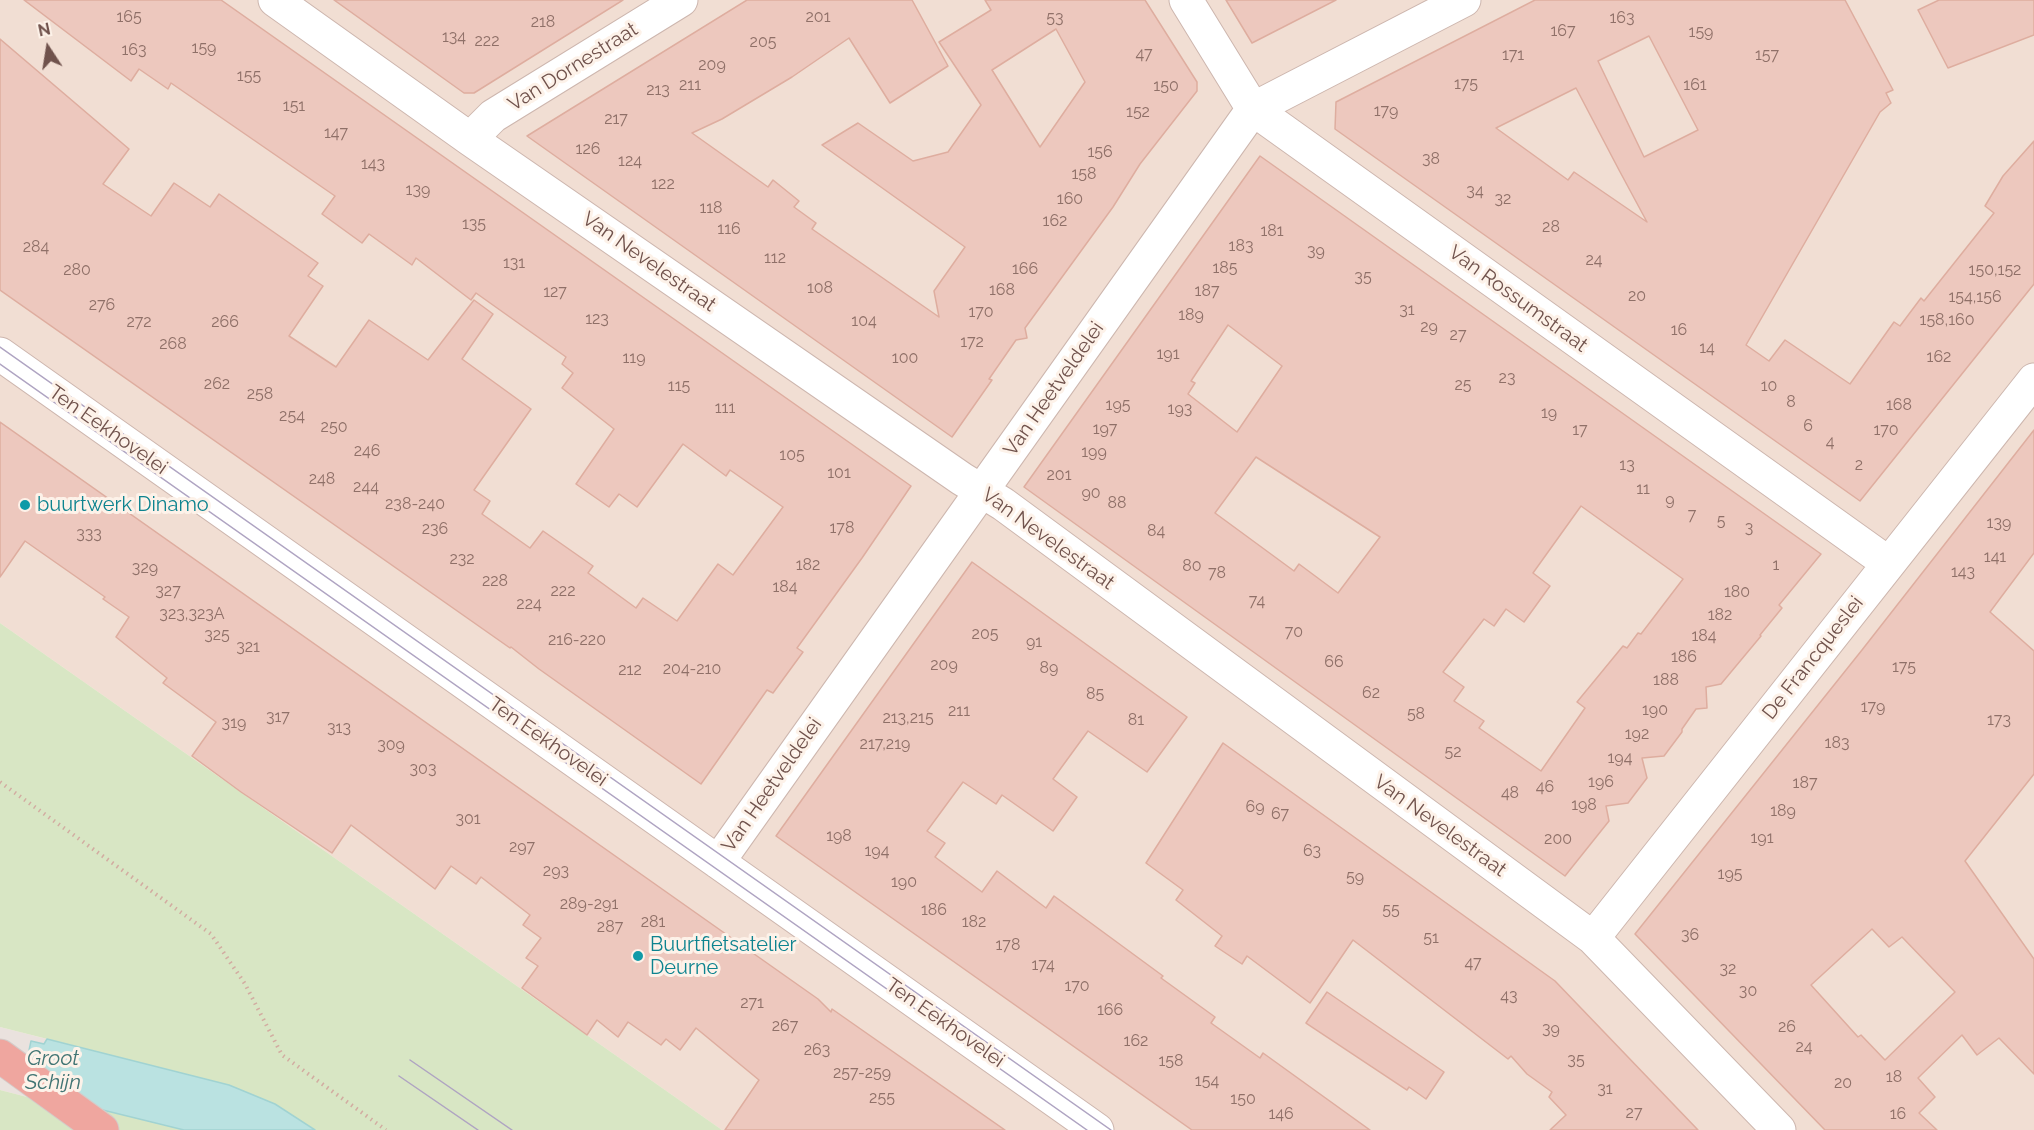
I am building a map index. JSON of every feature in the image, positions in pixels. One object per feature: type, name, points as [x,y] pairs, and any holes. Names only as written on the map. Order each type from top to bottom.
[{"type":"highway","points":[[0,1056],[102,1130]]},
{"type":"street","name":"Van Nevelestraat","points":[[275,0],[470,139],[981,490],[1593,938],[1779,1130]]},
{"type":"street","name":"Van Dornestraat","points":[[470,139],[493,116],[681,0]]},
{"type":"street","name":"Van Rossumstraat","points":[[1186,0],[1253,109],[1888,563]]},
{"type":"street","name":"Van Heetveldelei","points":[[718,862],[1253,109],[1464,0]]},
{"type":"street","name":"Ten Eekhovelei","points":[[0,354],[1097,1130]]},
{"type":"street","name":"De Francqueslei","points":[[1593,938],[2034,380]]},
{"type":"path","points":[[0,782],[211,934],[245,984],[282,1055],[386,1130]]},
{"type":"shaded area","points":[[0,0],[2034,0],[2034,1130],[722,1130],[0,623]]},
{"type":"shaded area","points":[[0,1027],[47,1039],[44,1044],[31,1042],[21,1088],[31,1098],[0,1090]]},
{"type":"green space","points":[[0,623],[722,1130],[315,1130],[275,1104],[229,1085],[0,1027]]},
{"type":"green space","points":[[0,1090],[31,1098],[58,1099],[184,1130],[0,1130]]},
{"type":"water","name":"Groot Schijn","points":[[47,1039],[229,1085],[275,1104],[315,1130],[184,1130],[21,1088],[31,1041],[44,1044]]},
{"type":"building","points":[[24,0],[221,0],[911,486],[797,648],[803,652],[773,693],[767,690],[701,784],[511,647],[0,290],[0,39],[129,149],[103,184],[151,216],[174,183],[210,207],[219,194],[318,263],[308,276],[323,286],[289,336],[336,367],[369,320],[428,360],[474,300],[493,314],[462,359],[531,409],[474,490],[490,501],[482,514],[530,548],[543,531],[593,566],[588,573],[636,608],[643,598],[677,621],[718,564],[733,575],[783,507],[730,470],[726,476],[683,444],[637,507],[619,494],[609,507],[576,484],[614,429],[562,388],[573,373],[562,364],[566,357],[476,293],[471,300],[416,258],[412,265],[369,234],[362,243],[322,214],[335,196],[171,83],[168,89],[139,69],[131,81]]},
{"type":"building","points":[[334,0],[623,0],[474,93],[464,93]]},
{"type":"building","points":[[747,0],[912,0],[948,66],[890,103],[849,38],[792,77],[722,119],[692,133],[768,187],[773,180],[799,201],[794,207],[816,223],[812,229],[939,317],[934,291],[965,247],[822,145],[858,123],[913,161],[948,152],[981,105],[939,42],[991,10],[985,0],[1145,0],[1197,82],[1197,91],[1140,164],[1113,207],[1025,328],[1027,338],[1016,340],[989,379],[992,380],[952,437],[527,136]],"holes":[[[1056,29],[1085,82],[1040,147],[992,70]]]},
{"type":"building","points":[[1226,0],[1336,0],[1252,43]]},
{"type":"building","points":[[1535,0],[1845,0],[1893,90],[1886,93],[1891,103],[1880,112],[1746,345],[1769,361],[1785,340],[1850,384],[1894,322],[1900,326],[1921,298],[1924,301],[1994,213],[1985,206],[2003,176],[2034,141],[2034,284],[1860,501],[1335,129],[1336,102]],"holes":[[[1649,36],[1698,130],[1644,157],[1598,61]],[[1576,88],[1619,170],[1647,222],[1574,172],[1568,180],[1496,128]]]},
{"type":"building","points":[[1939,0],[2034,0],[2034,35],[1948,68],[1918,10]]},
{"type":"building","points":[[1260,156],[1821,554],[1779,605],[1782,608],[1761,636],[1721,684],[1706,687],[1707,708],[1696,709],[1664,756],[1642,758],[1647,778],[1628,803],[1606,806],[1609,821],[1565,876],[1024,487]],"holes":[[[1228,325],[1282,366],[1237,432],[1188,394],[1195,383],[1191,381]],[[1256,457],[1380,537],[1338,593],[1299,564],[1294,571],[1215,513]],[[1581,506],[1683,579],[1641,634],[1638,633],[1627,648],[1623,646],[1577,702],[1585,708],[1541,771],[1479,728],[1484,721],[1454,701],[1464,687],[1443,672],[1484,619],[1494,626],[1506,609],[1524,622],[1550,586],[1533,573]]]},
{"type":"building","points":[[0,422],[818,999],[831,1012],[832,1009],[1005,1130],[725,1130],[759,1080],[696,1028],[680,1050],[666,1039],[661,1045],[628,1022],[618,1037],[597,1020],[587,1035],[522,988],[538,966],[526,958],[541,938],[523,925],[530,915],[481,877],[476,884],[451,866],[435,889],[351,825],[332,853],[241,792],[192,756],[216,722],[163,683],[167,678],[116,637],[129,617],[103,599],[105,597],[25,541],[0,577]]},
{"type":"building","points":[[2034,430],[2034,553],[1990,612],[2034,651],[2034,774],[1965,861],[2034,959],[2034,1074],[1999,1038],[1977,1055],[1962,1035],[1918,1078],[1935,1097],[1919,1113],[1937,1130],[1825,1130],[1635,934]],"holes":[[[1872,929],[1889,947],[1902,937],[1955,992],[1885,1060],[1861,1035],[1858,1037],[1811,985]]]},
{"type":"building","points":[[972,562],[1187,717],[1147,772],[1088,731],[1053,779],[1077,797],[1053,831],[1002,795],[996,804],[963,782],[927,831],[945,843],[935,857],[982,892],[997,871],[1046,908],[1054,896],[1215,1017],[1211,1023],[1260,1058],[1263,1053],[1370,1130],[1192,1130],[776,836]]},
{"type":"building","points":[[1223,743],[1555,981],[1698,1130],[1550,1130],[1566,1115],[1549,1097],[1552,1092],[1527,1074],[1511,1056],[1508,1059],[1353,940],[1310,1003],[1247,956],[1242,964],[1215,946],[1222,936],[1176,900],[1183,890],[1146,863]]},
{"type":"building","points":[[1327,992],[1444,1072],[1426,1099],[1409,1087],[1407,1090],[1306,1023]]},
{"type":"tram line","points":[[0,347],[1111,1130]]},
{"type":"tram line","points":[[0,364],[1087,1130]]},
{"type":"tram line","points":[[410,1060],[512,1130]]},
{"type":"tram line","points":[[399,1076],[478,1130]]},
{"type":"place","name":"buurtwerk Dinamo","points":[[25,505]]},
{"type":"place","name":"Buurtfietsatelier Deurne","points":[[638,956]]}]
